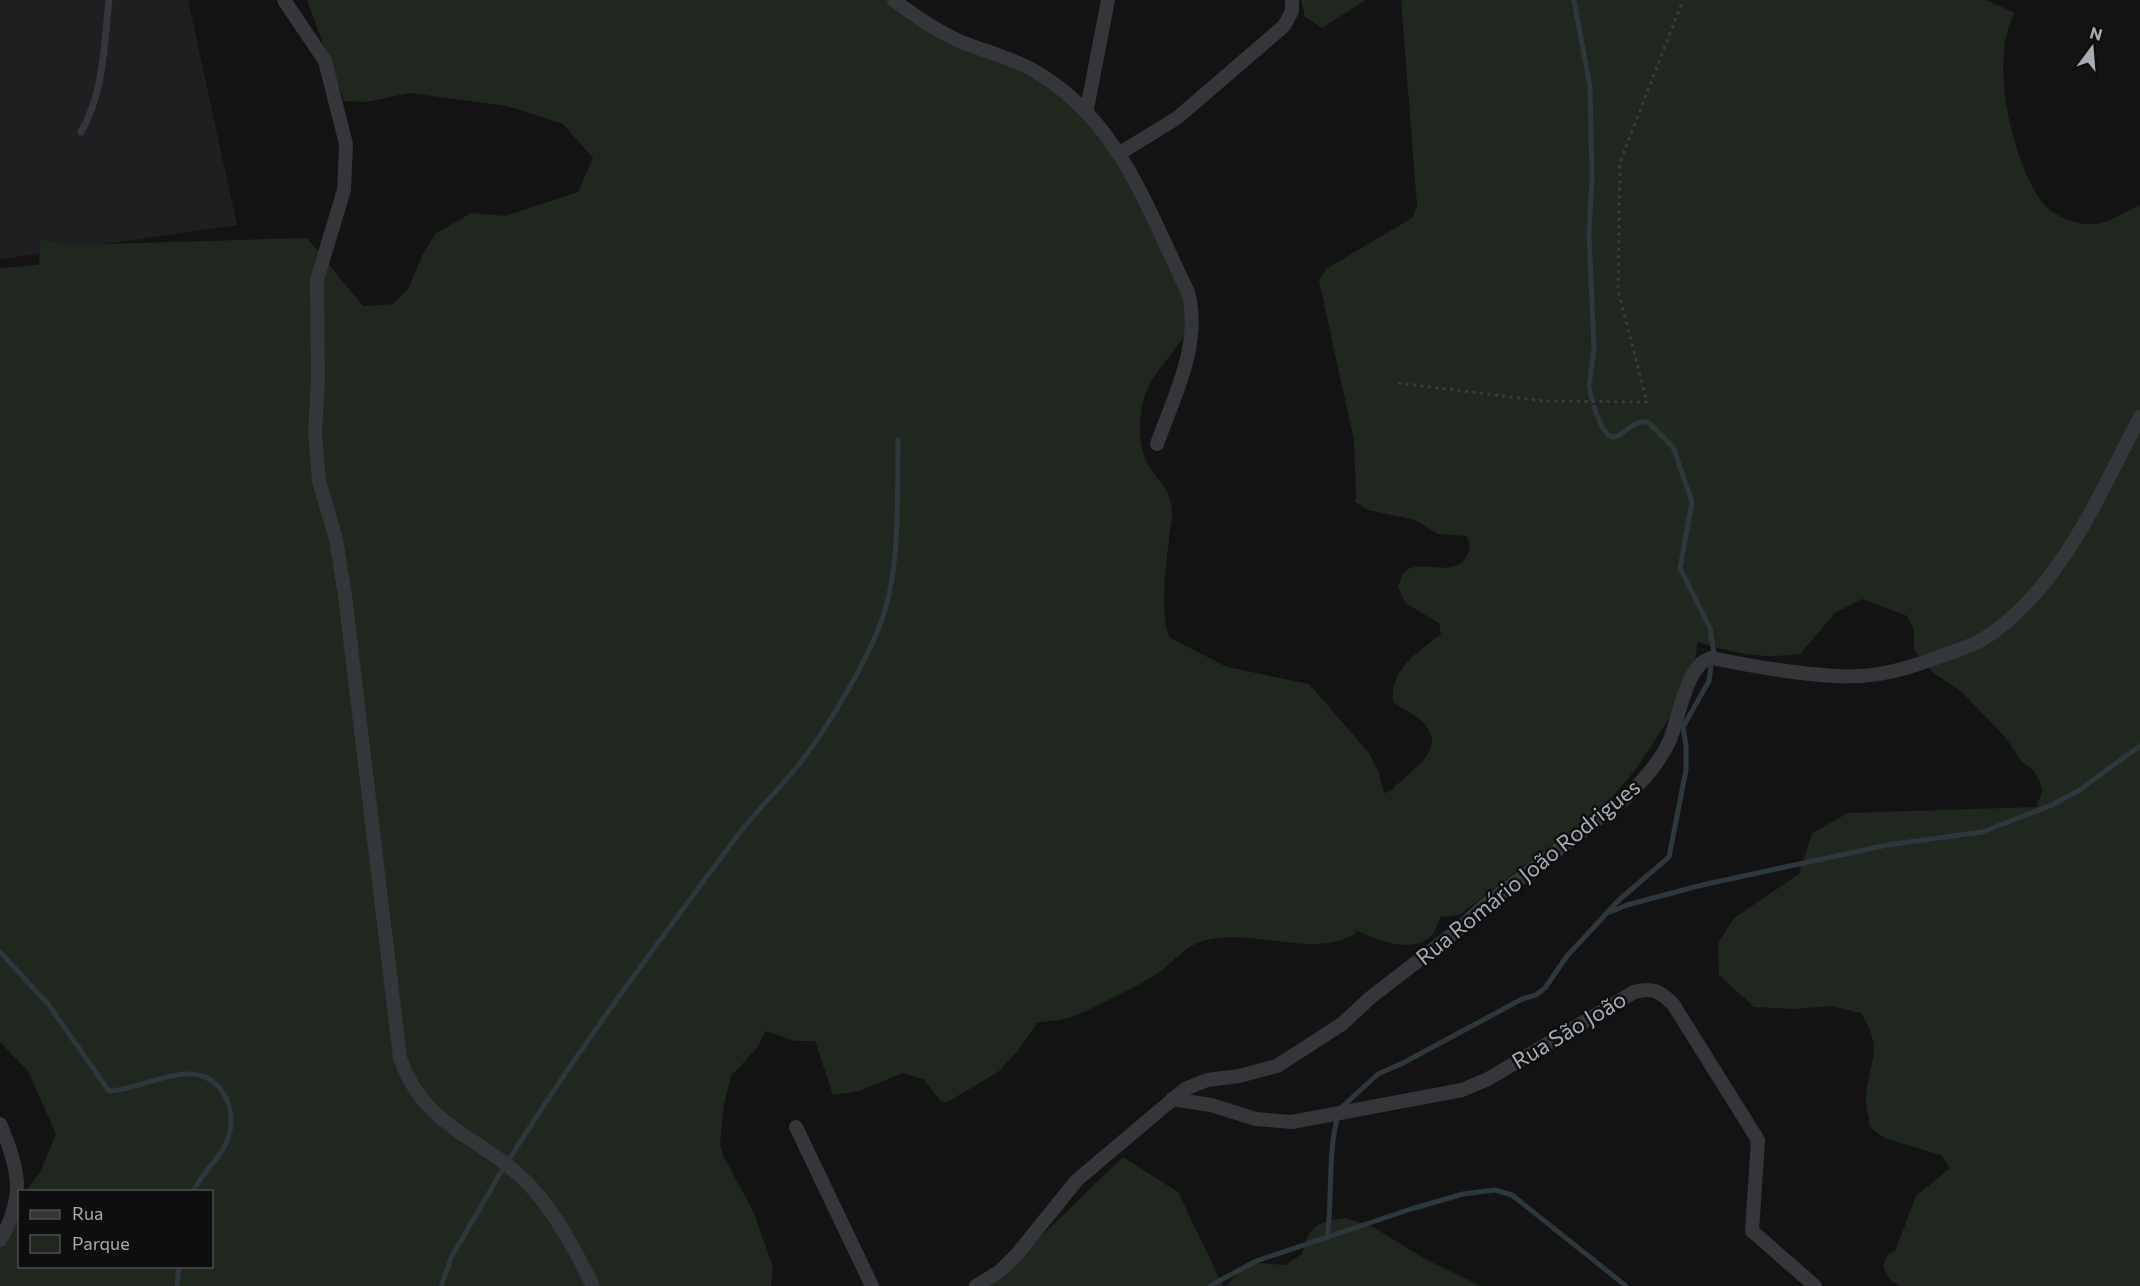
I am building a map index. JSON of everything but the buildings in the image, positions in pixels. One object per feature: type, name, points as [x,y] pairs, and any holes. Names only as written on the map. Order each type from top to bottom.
[{"type":"street","points":[[284,0],[325,61],[346,144],[344,190],[317,280],[318,381],[315,433],[319,481],[336,539],[345,596],[400,1058],[409,1083],[428,1108],[451,1127],[492,1152],[532,1188],[566,1234],[593,1286]]},
{"type":"street","points":[[894,0],[914,16],[952,37],[1029,68],[1065,91],[1087,109],[1119,153],[1188,292],[1194,313],[1188,355],[1157,444]]},
{"type":"street","points":[[1087,109],[1108,0]]},
{"type":"street","points":[[1119,153],[1177,118],[1284,26],[1292,11],[1292,0]]},
{"type":"street","name":"Rua Romário João Rodrigues","points":[[976,1286],[1000,1271],[1077,1180],[1172,1099],[1196,1083],[1277,1066],[1334,1030],[1485,905],[1627,797],[1647,776],[1670,741],[1693,674],[1700,663],[1711,658],[1839,677],[1873,675],[1911,667],[1983,639],[2018,612],[2064,554],[2086,519],[2140,417]]},
{"type":"street","name":"Rua São João","points":[[1172,1099],[1211,1105],[1256,1119],[1292,1122],[1462,1090],[1488,1079],[1634,992],[1648,988],[1661,992],[1673,1004],[1758,1140],[1752,1231],[1815,1286]]},
{"type":"street","points":[[0,1124],[17,1171],[18,1198],[12,1220],[0,1240]]},
{"type":"street","points":[[796,1127],[872,1286]]},
{"type":"lane","points":[[81,132],[93,111],[97,94],[109,0]]},
{"type":"path","points":[[1398,383],[1544,401],[1647,402],[1618,291],[1620,162],[1683,0]]},
{"type":"shaded area","points":[[0,0],[188,0],[237,225],[0,259]]},
{"type":"green space","points":[[307,0],[887,0],[916,22],[1022,70],[1048,85],[1094,127],[1112,149],[1180,284],[1188,329],[1150,385],[1145,395],[1140,421],[1140,438],[1146,462],[1168,493],[1171,504],[1172,519],[1164,590],[1165,617],[1170,638],[1227,667],[1309,684],[1369,753],[1379,773],[1384,793],[1391,791],[1418,766],[1431,748],[1432,738],[1428,728],[1417,717],[1393,702],[1393,690],[1407,662],[1441,634],[1439,623],[1405,603],[1398,587],[1400,581],[1404,573],[1411,568],[1443,568],[1457,565],[1463,561],[1470,546],[1466,536],[1438,534],[1415,520],[1368,510],[1354,501],[1356,498],[1354,440],[1319,281],[1326,269],[1412,218],[1417,206],[1401,0],[1986,0],[2015,13],[2007,32],[2004,55],[2007,109],[2021,162],[2042,202],[2062,217],[2086,224],[2108,221],[2140,205],[2140,1286],[1900,1286],[1889,1279],[1883,1266],[1888,1254],[1895,1251],[1916,1196],[1950,1168],[1941,1155],[1884,1138],[1870,1127],[1866,1094],[1874,1045],[1861,1013],[1831,1006],[1796,1009],[1754,1007],[1719,975],[1718,943],[1734,918],[1799,874],[1812,833],[1848,813],[2036,807],[2042,792],[2040,781],[2033,770],[2022,762],[2005,737],[1962,692],[1931,671],[1914,650],[1914,630],[1907,616],[1862,599],[1835,613],[1800,654],[1772,656],[1749,654],[1698,642],[1693,670],[1672,714],[1636,769],[1609,801],[1459,915],[1440,917],[1432,935],[1424,941],[1405,945],[1394,944],[1356,930],[1355,934],[1339,941],[1322,944],[1229,937],[1201,941],[1187,949],[1155,975],[1110,1000],[1071,1017],[1037,1023],[1017,1052],[998,1072],[946,1103],[940,1100],[923,1079],[903,1073],[859,1091],[833,1095],[815,1041],[795,1041],[766,1031],[757,1048],[731,1076],[724,1104],[720,1143],[723,1155],[754,1213],[773,1267],[771,1286],[0,1286],[0,1227],[18,1202],[18,1268],[213,1268],[213,1190],[27,1190],[40,1172],[56,1134],[28,1071],[0,1042],[0,268],[39,265],[40,240],[70,245],[307,238],[363,306],[393,304],[408,289],[422,256],[435,234],[471,213],[505,216],[578,192],[593,158],[563,124],[507,106],[409,93],[367,102],[344,101]]},
{"type":"green space","points":[[1301,0],[1366,0],[1322,28],[1305,17]]},
{"type":"green space","points":[[1123,1157],[1178,1192],[1223,1286],[981,1286],[1009,1267]]},
{"type":"green space","points":[[1345,1218],[1373,1227],[1423,1258],[1481,1286],[1226,1286],[1248,1262],[1285,1265],[1302,1254],[1308,1237],[1315,1227]]},
{"type":"waterway","points":[[1574,0],[1590,87],[1592,178],[1589,235],[1594,348],[1589,386],[1592,399]]},
{"type":"waterway","points":[[1594,407],[1607,434],[1613,437],[1618,436],[1639,423],[1648,422],[1673,447],[1692,502],[1680,568],[1710,628],[1714,654]]},
{"type":"waterway","points":[[510,1158],[593,1033],[651,952],[741,831],[794,771],[811,748],[855,677],[880,625],[892,581],[895,558],[898,440]]},
{"type":"waterway","points":[[1342,1107],[1378,1074],[1522,999],[1536,995],[1545,988],[1567,956],[1619,900],[1669,857],[1686,770],[1683,727],[1709,681],[1711,667]]},
{"type":"waterway","points":[[1610,912],[1627,905],[1702,885],[1887,845],[1982,832],[2052,805],[2078,791],[2140,746]]},
{"type":"waterway","points":[[0,952],[48,1004],[109,1091],[188,1074],[203,1076],[215,1084],[226,1098],[230,1108],[230,1133],[225,1146],[194,1190]]},
{"type":"waterway","points":[[1327,1238],[1332,1146],[1338,1115]]},
{"type":"waterway","points":[[441,1286],[452,1256],[504,1167]]},
{"type":"waterway","points":[[1210,1286],[1256,1261],[1411,1209],[1463,1194],[1495,1190],[1512,1195],[1626,1286]]},
{"type":"waterway","points":[[177,1286],[179,1268]]}]
